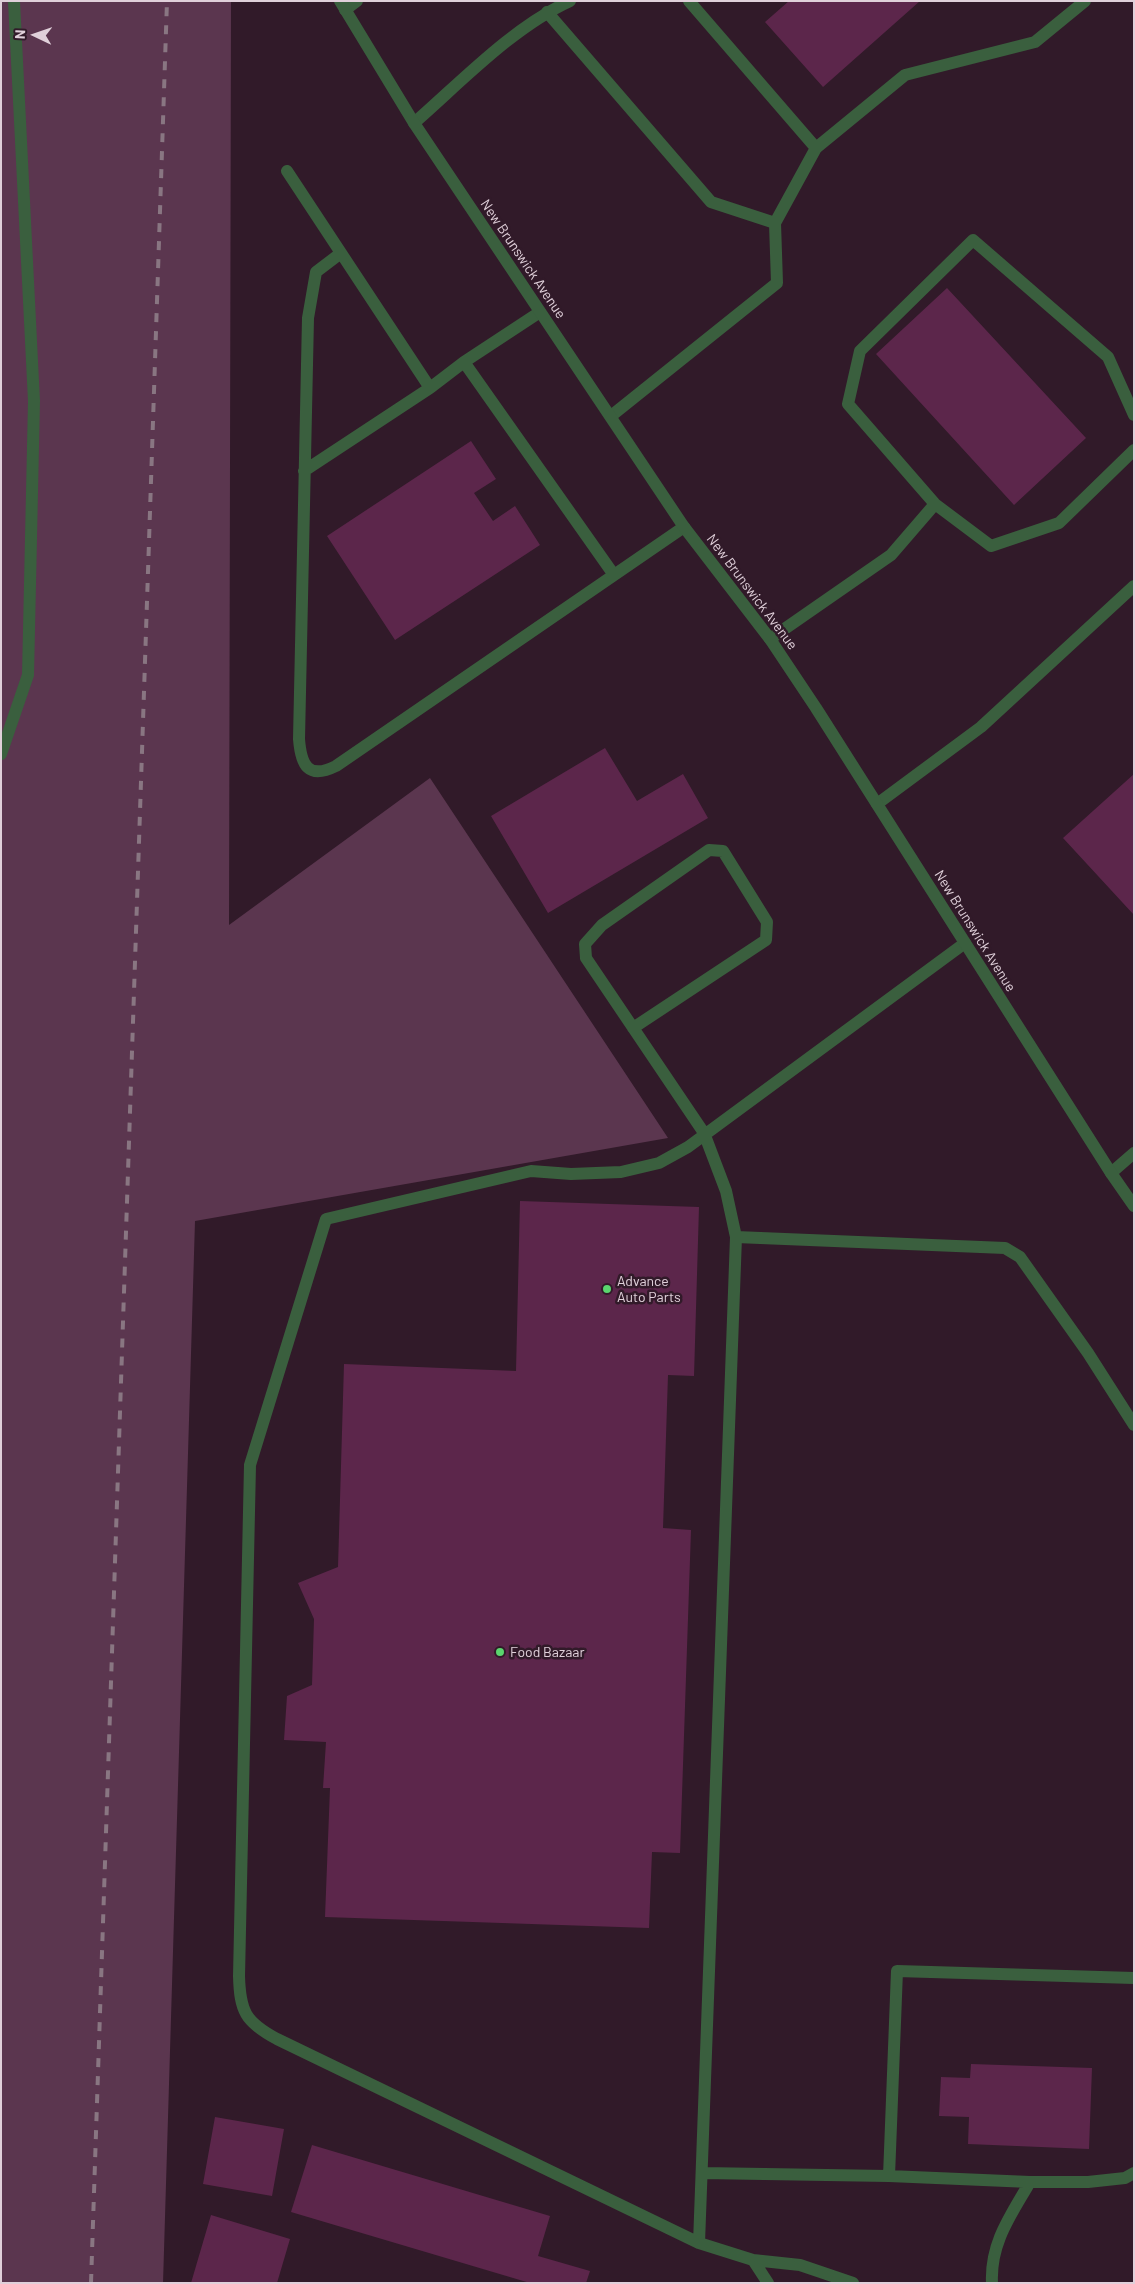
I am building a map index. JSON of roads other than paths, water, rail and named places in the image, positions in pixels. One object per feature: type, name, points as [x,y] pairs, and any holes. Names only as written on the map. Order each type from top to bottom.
[{"type":"street","points":[[1,754],[28,675],[34,401],[14,1]]},
{"type":"street","points":[[342,6],[357,1]]},
{"type":"street","points":[[414,123],[519,32],[547,12],[570,1]]},
{"type":"street","points":[[689,1],[816,148]]},
{"type":"street","points":[[611,416],[776,283],[775,223],[816,148],[905,74],[1034,42],[1085,1]]},
{"type":"street","name":"New Brunswick Avenue","points":[[342,6],[414,123],[684,527],[770,639],[1111,1173],[1134,1206]]},
{"type":"street","points":[[547,12],[711,202],[775,223]]},
{"type":"street","points":[[287,171],[430,388]]},
{"type":"street","points":[[1134,415],[1108,357],[973,240],[860,351],[848,404],[935,504],[991,546],[1060,524],[1134,450]]},
{"type":"street","points":[[341,253],[316,272],[308,318],[299,739],[300,756],[306,768],[315,772],[336,766],[684,527]]},
{"type":"street","points":[[304,471],[430,388],[464,362],[540,312]]},
{"type":"street","points":[[464,362],[614,575]]},
{"type":"street","points":[[770,639],[890,555],[935,504]]},
{"type":"street","points":[[877,804],[981,727],[1134,586]]},
{"type":"street","points":[[633,1028],[766,940],[767,922],[723,851],[709,850],[602,925],[584,944],[586,958],[633,1028],[704,1133],[726,1191],[736,1237],[699,2243]]},
{"type":"street","points":[[853,2283],[800,2265],[753,2260],[699,2243],[262,2032],[249,2020],[240,2002],[239,1976],[250,1465],[326,1219],[531,1171],[571,1174],[621,1172],[659,1163],[688,1147],[704,1133],[965,943]]},
{"type":"street","points":[[1111,1173],[1134,1153]]},
{"type":"street","points":[[736,1237],[1005,1248],[1020,1257],[1088,1353],[1134,1425]]},
{"type":"street","points":[[889,2176],[897,1971],[1134,1978]]},
{"type":"street","points":[[702,2173],[889,2176],[1030,2182],[1088,2182],[1125,2178],[1134,2173]]},
{"type":"street","points":[[992,2283],[994,2249],[1002,2230],[1030,2182]]},
{"type":"street","points":[[753,2260],[768,2283]]},
{"type":"railway","points":[[91,2283],[167,1]]},
{"type":"place","name":"Advance Auto Parts","points":[[607,1289]]},
{"type":"place","name":"Food Bazaar","points":[[500,1652]]}]
